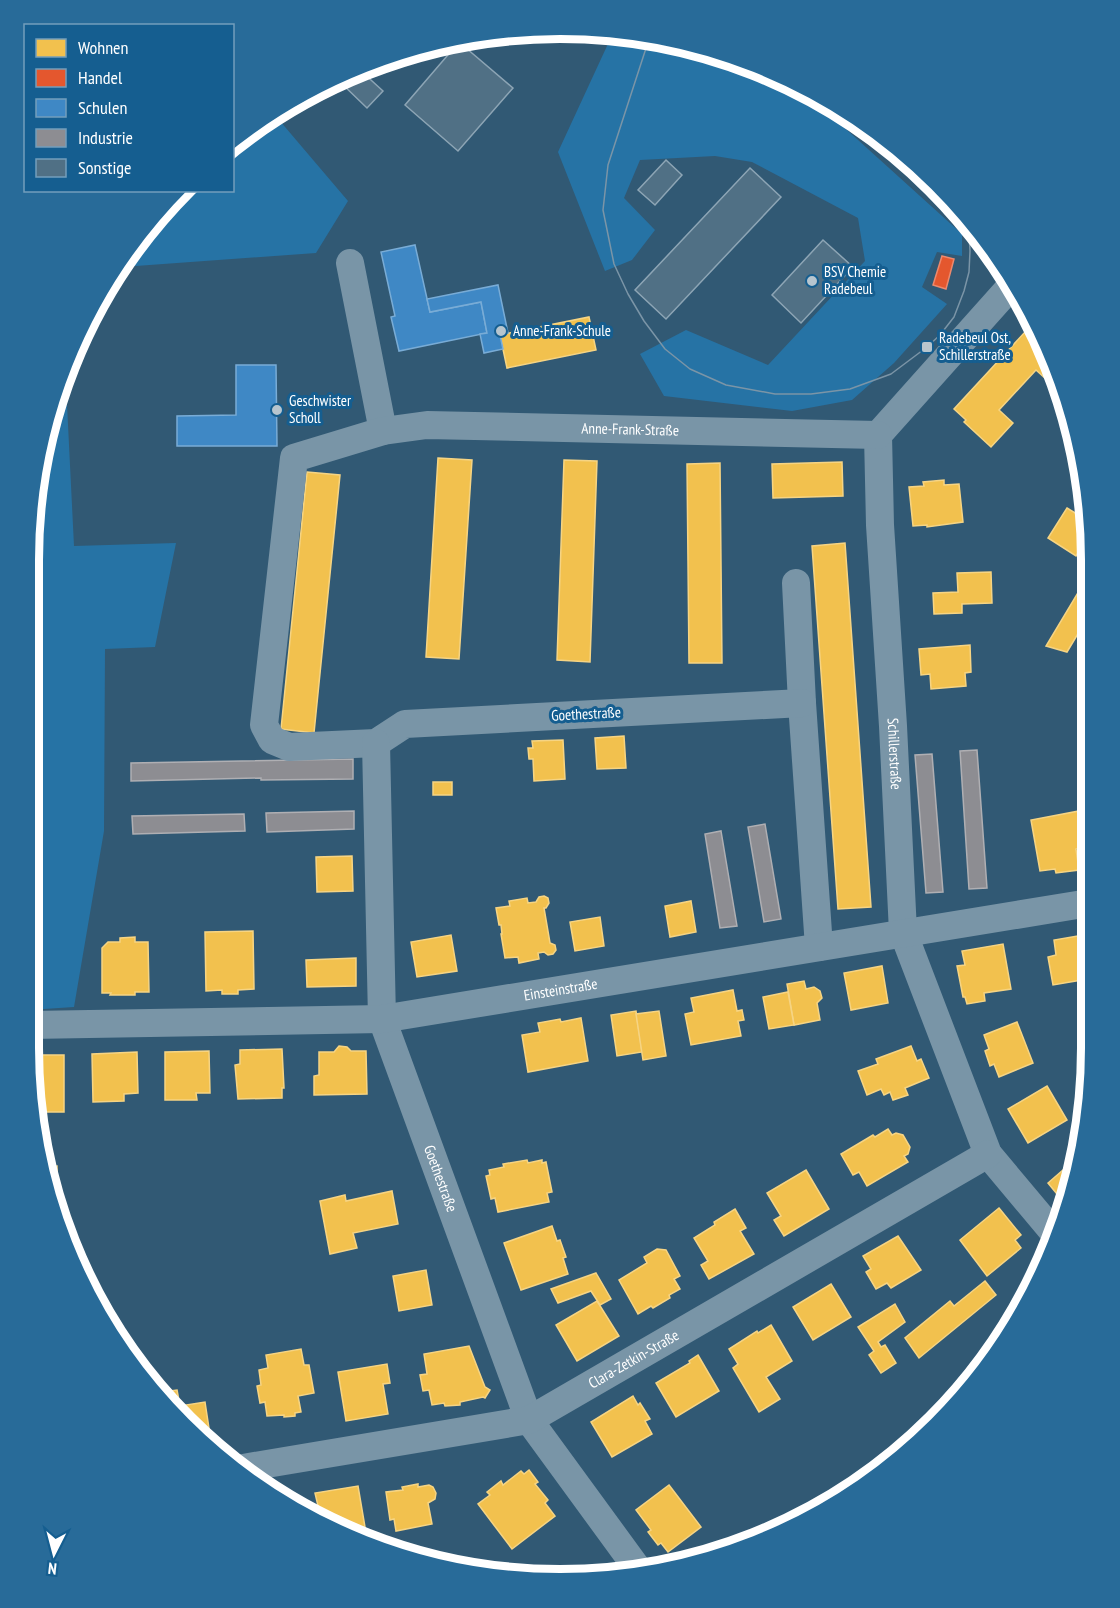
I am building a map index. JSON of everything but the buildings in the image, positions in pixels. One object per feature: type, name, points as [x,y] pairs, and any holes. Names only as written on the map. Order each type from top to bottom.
[{"type":"street","points":[[350,263],[383,431]]},
{"type":"street","points":[[878,435],[1006,292]]},
{"type":"street","name":"Anne-Frank-Straße","points":[[376,743],[289,747],[272,740],[264,725],[294,458],[383,431],[427,425],[878,435]]},
{"type":"street","name":"Schillerstraße","points":[[878,435],[880,525],[903,932],[988,1154],[1049,1226]]},
{"type":"street","points":[[796,583],[819,948]]},
{"type":"street","name":"Goethestraße","points":[[634,1564],[529,1420],[382,1019],[376,743],[405,724],[802,703]]},
{"type":"street","name":"Einsteinstraße","points":[[39,1025],[382,1019],[1081,904]]},
{"type":"street","name":"Clara-Zetkin-Straße","points":[[251,1467],[529,1420],[988,1154]]},
{"type":"shaded area","points":[[609,41],[662,49],[695,57],[759,79],[832,116],[962,234],[962,256],[937,252],[922,287],[947,304],[894,363],[852,400],[792,411],[664,396],[640,354],[686,330],[768,365],[865,261],[858,218],[752,162],[715,156],[640,160],[624,198],[655,230],[632,260],[605,271],[558,152]]},
{"type":"shaded area","points":[[280,121],[348,201],[316,253],[130,266],[168,216],[192,192],[234,192],[234,154]]},
{"type":"shaded area","points":[[67,395],[74,546],[176,543],[155,647],[105,649],[104,831],[74,1007],[39,1009],[40,526],[49,458]]},
{"type":"tram line","points":[[647,46],[608,165],[603,210],[614,264],[628,294],[665,349],[690,369],[726,385],[775,394],[811,394],[850,389],[891,374],[927,347],[954,317],[969,272],[969,238]]},
{"type":"place","name":"BSV Chemie Radebeul","points":[[812,281]]},
{"type":"place","name":"Anne-Frank-Schule","points":[[501,331]]},
{"type":"place","name":"Radebeul Ost, Schillerstraße","points":[[927,347]]},
{"type":"place","name":"Geschwister Scholl","points":[[277,410]]}]
